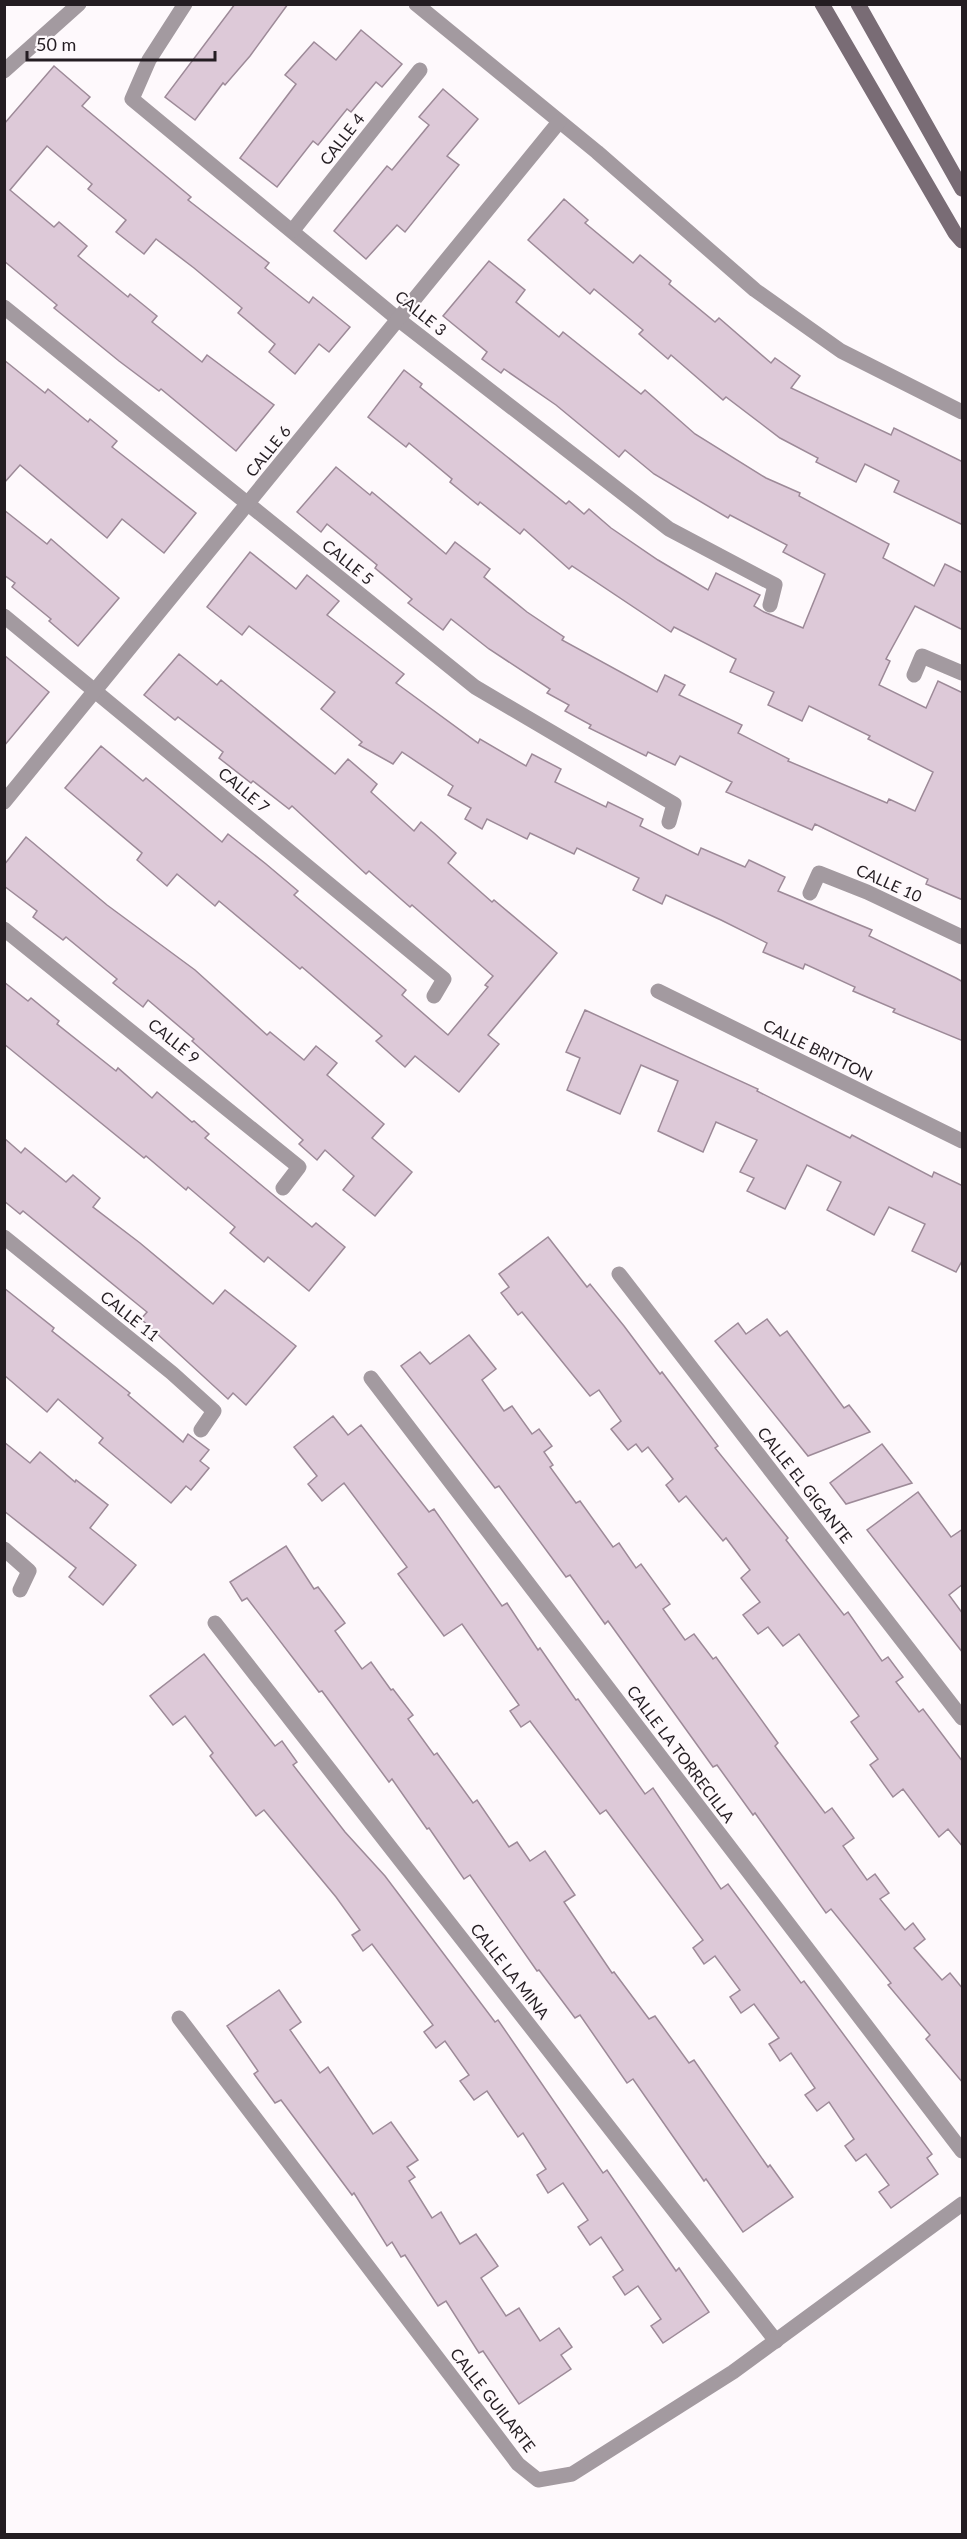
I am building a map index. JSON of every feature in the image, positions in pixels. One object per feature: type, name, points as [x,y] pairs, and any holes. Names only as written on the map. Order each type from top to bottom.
[{"type":"main road","points":[[822,4],[955,233],[963,241]]},
{"type":"main road","points":[[858,4],[963,189]]},
{"type":"street","points":[[4,71],[78,4]]},
{"type":"street","name":"CALLE 3","points":[[185,4],[149,60],[132,99],[399,320],[669,529],[775,585],[770,605]]},
{"type":"street","points":[[416,4],[559,122],[755,290],[841,351],[963,412]]},
{"type":"street","name":"CALLE 4","points":[[293,230],[420,70]]},
{"type":"street","name":"CALLE 6","points":[[4,802],[559,122]]},
{"type":"street","name":"CALLE 5","points":[[4,306],[475,687],[674,804],[669,822]]},
{"type":"street","name":"CALLE 7","points":[[4,616],[444,979],[434,996]]},
{"type":"street","points":[[914,675],[922,656],[963,673]]},
{"type":"street","name":"CALLE 10","points":[[810,893],[819,873],[867,892],[963,937]]},
{"type":"street","name":"CALLE 9","points":[[4,928],[298,1167],[283,1188]]},
{"type":"street","name":"CALLE BRITTON","points":[[658,991],[963,1141]]},
{"type":"street","name":"CALLE 11","points":[[4,1237],[172,1373],[214,1412],[201,1430]]},
{"type":"street","name":"CALLE EL GIGANTE","points":[[619,1274],[963,1718]]},
{"type":"street","name":"CALLE LA TORRECILLA","points":[[371,1378],[963,2151]]},
{"type":"street","points":[[4,1549],[29,1570],[21,1590]]},
{"type":"street","name":"CALLE LA MINA","points":[[215,1623],[776,2341]]},
{"type":"street","name":"CALLE GUILARTE","points":[[179,2018],[518,2464],[538,2480],[572,2474],[733,2372],[963,2204]]},
{"type":"building","points":[[235,4],[288,4],[250,56],[225,85],[223,83],[195,120],[165,97]]},
{"type":"building","points":[[361,30],[402,64],[382,87],[376,82],[351,112],[347,109],[318,145],[313,141],[277,187],[240,158],[296,84],[285,75],[314,42],[336,60]]},
{"type":"building","points":[[54,66],[90,97],[82,106],[191,197],[188,200],[269,263],[265,268],[309,303],[313,297],[350,327],[329,352],[319,344],[295,374],[269,352],[275,344],[238,313],[242,308],[194,268],[156,239],[144,254],[116,232],[126,220],[88,189],[92,184],[47,146],[10,190],[54,227],[59,222],[87,246],[78,256],[128,297],[130,294],[157,316],[152,322],[202,362],[207,355],[274,405],[236,451],[161,389],[159,391],[119,361],[54,308],[57,305],[4,261],[4,124]]},
{"type":"building","points":[[443,89],[478,119],[447,156],[459,165],[405,232],[397,225],[366,259],[334,231],[387,166],[392,170],[429,125],[419,117]]},
{"type":"building","points":[[564,199],[588,220],[585,223],[633,263],[640,255],[671,281],[669,284],[715,322],[719,318],[771,363],[775,358],[800,376],[791,388],[891,435],[894,428],[963,462],[963,525],[894,492],[899,481],[865,464],[856,482],[816,462],[818,458],[780,438],[726,397],[723,400],[671,355],[668,359],[639,334],[643,330],[594,289],[590,294],[528,240]]},
{"type":"building","points":[[489,261],[525,290],[516,302],[559,337],[563,332],[641,394],[645,390],[695,434],[766,478],[800,493],[799,496],[889,544],[883,558],[934,586],[945,564],[963,573],[963,630],[915,606],[886,659],[890,661],[879,685],[926,708],[938,681],[963,693],[963,900],[926,884],[928,879],[815,824],[812,830],[726,792],[732,782],[680,756],[675,765],[648,752],[646,756],[589,728],[591,725],[565,711],[569,705],[547,693],[550,689],[489,649],[451,619],[443,630],[408,603],[412,599],[375,568],[377,565],[327,524],[321,532],[297,512],[336,467],[370,495],[372,492],[446,554],[455,542],[490,569],[484,577],[527,612],[564,637],[562,640],[657,692],[665,675],[685,685],[679,695],[742,725],[738,733],[789,759],[788,761],[887,803],[889,799],[915,811],[933,772],[868,739],[870,736],[809,706],[802,721],[768,705],[774,692],[730,672],[736,659],[674,627],[671,632],[572,566],[569,569],[524,529],[520,534],[480,502],[478,505],[450,482],[452,479],[409,443],[406,447],[368,417],[404,370],[422,384],[420,387],[566,504],[569,501],[584,514],[589,509],[611,528],[658,560],[708,590],[716,573],[760,595],[754,606],[803,628],[825,574],[783,552],[787,545],[730,515],[728,518],[654,474],[625,450],[619,457],[556,405],[504,369],[501,373],[482,359],[487,352],[443,316]]},
{"type":"building","points":[[4,360],[45,393],[48,389],[88,422],[90,419],[117,441],[112,447],[196,513],[164,553],[122,519],[107,538],[20,465],[4,483]]},
{"type":"building","points":[[4,510],[47,544],[51,539],[119,598],[78,646],[49,621],[51,619],[12,587],[15,583],[4,575]]},
{"type":"building","points":[[250,552],[296,589],[307,575],[339,601],[327,615],[404,674],[396,683],[478,743],[480,739],[526,766],[532,754],[561,769],[555,782],[606,807],[608,802],[643,819],[640,826],[698,855],[701,848],[745,867],[749,860],[785,877],[778,891],[872,930],[869,936],[963,982],[963,1041],[893,1012],[895,1009],[853,991],[855,987],[805,964],[803,969],[763,952],[767,943],[721,920],[666,895],[662,904],[633,890],[639,878],[577,848],[574,854],[530,833],[527,839],[487,819],[482,829],[465,819],[471,808],[448,795],[453,786],[402,752],[393,764],[359,745],[362,742],[321,709],[335,692],[249,626],[242,635],[207,607]]},
{"type":"building","points":[[179,654],[217,685],[221,680],[335,774],[348,759],[377,784],[371,792],[414,831],[421,822],[434,833],[456,853],[448,863],[492,902],[494,900],[557,953],[488,1035],[499,1044],[459,1092],[415,1056],[405,1067],[376,1041],[382,1036],[302,967],[300,969],[219,901],[215,906],[177,874],[167,886],[137,860],[142,853],[65,788],[101,746],[143,781],[146,778],[222,842],[228,834],[266,864],[298,891],[294,895],[406,990],[402,995],[448,1035],[488,987],[485,985],[493,976],[412,905],[410,907],[369,871],[366,874],[292,806],[289,809],[253,781],[251,783],[219,758],[223,752],[178,717],[175,720],[144,695]]},
{"type":"building","points":[[4,655],[49,692],[4,746]]},
{"type":"building","points":[[26,837],[107,905],[195,970],[267,1035],[270,1032],[304,1060],[316,1046],[337,1063],[327,1075],[384,1124],[372,1138],[412,1172],[375,1216],[343,1190],[354,1176],[325,1150],[317,1160],[299,1144],[303,1140],[192,1041],[194,1039],[148,1000],[143,1007],[113,983],[117,979],[66,937],[63,940],[33,917],[37,911],[4,886],[4,865]]},
{"type":"building","points":[[4,982],[28,1001],[31,998],[59,1021],[57,1024],[116,1071],[118,1068],[152,1098],[157,1092],[209,1134],[205,1138],[312,1227],[316,1223],[345,1247],[309,1291],[268,1257],[264,1262],[230,1233],[235,1227],[188,1187],[186,1190],[146,1156],[144,1158],[4,1044]]},
{"type":"building","points":[[585,1010],[758,1089],[757,1091],[850,1138],[852,1135],[932,1177],[934,1172],[963,1186],[963,1259],[956,1272],[912,1251],[925,1224],[889,1207],[874,1235],[827,1210],[841,1182],[807,1165],[785,1209],[747,1191],[754,1178],[740,1172],[757,1140],[716,1122],[703,1152],[658,1131],[678,1081],[641,1065],[620,1114],[567,1090],[580,1058],[566,1052]]},
{"type":"building","points":[[4,1138],[21,1153],[25,1148],[66,1182],[73,1175],[100,1198],[93,1207],[213,1304],[225,1290],[296,1346],[246,1405],[233,1393],[228,1399],[141,1319],[147,1312],[23,1211],[20,1214],[4,1201]]},
{"type":"building","points":[[548,1237],[587,1287],[590,1284],[660,1374],[662,1372],[718,1446],[715,1448],[788,1538],[786,1540],[844,1615],[848,1612],[882,1661],[888,1657],[903,1677],[896,1682],[919,1712],[923,1709],[963,1762],[963,1847],[948,1829],[939,1837],[903,1789],[893,1797],[870,1765],[878,1759],[851,1722],[859,1716],[799,1634],[783,1646],[768,1627],[758,1634],[743,1615],[760,1602],[741,1578],[750,1570],[726,1538],[723,1541],[686,1496],[679,1502],[666,1485],[673,1479],[648,1447],[642,1452],[636,1444],[628,1450],[611,1429],[621,1421],[599,1390],[590,1396],[522,1312],[518,1315],[501,1293],[509,1287],[499,1274]]},
{"type":"building","points":[[4,1288],[54,1328],[52,1331],[130,1393],[128,1395],[183,1442],[188,1434],[209,1450],[200,1461],[209,1468],[191,1490],[186,1486],[171,1503],[99,1443],[103,1438],[58,1399],[47,1412],[4,1375]]},
{"type":"building","points":[[767,1319],[780,1336],[787,1331],[844,1408],[849,1405],[870,1432],[808,1456],[715,1341],[738,1323],[746,1334]]},
{"type":"building","points":[[469,1335],[496,1369],[482,1380],[504,1411],[512,1406],[532,1434],[539,1429],[552,1446],[544,1452],[553,1465],[550,1467],[576,1503],[580,1501],[613,1547],[619,1543],[636,1568],[641,1564],[670,1604],[663,1609],[685,1640],[694,1634],[713,1659],[716,1657],[778,1743],[775,1746],[825,1813],[832,1808],[854,1838],[843,1846],[867,1880],[875,1874],[889,1893],[880,1899],[905,1930],[913,1923],[925,1939],[914,1948],[942,1980],[950,1973],[963,1989],[963,2083],[926,2039],[930,2035],[888,1985],[891,1983],[831,1909],[826,1913],[755,1813],[753,1815],[717,1765],[713,1767],[608,1621],[605,1624],[570,1575],[566,1577],[499,1486],[495,1488],[401,1366],[420,1352],[430,1364]]},
{"type":"building","points":[[333,1416],[348,1435],[361,1425],[429,1512],[434,1509],[502,1606],[507,1603],[538,1650],[540,1648],[576,1700],[578,1699],[645,1794],[653,1788],[721,1889],[728,1884],[801,1983],[804,1981],[932,2154],[927,2158],[938,2174],[891,2208],[879,2192],[889,2185],[866,2154],[856,2161],[845,2146],[854,2139],[829,2102],[817,2111],[805,2095],[815,2088],[791,2053],[780,2061],[769,2044],[779,2038],[754,2004],[741,2013],[730,1997],[740,1990],[715,1956],[704,1964],[693,1948],[703,1940],[606,1810],[600,1814],[530,1721],[521,1727],[510,1711],[519,1705],[462,1624],[444,1636],[398,1574],[407,1567],[344,1483],[322,1501],[308,1484],[317,1476],[294,1447]]},
{"type":"building","points":[[4,1442],[30,1463],[40,1452],[75,1482],[76,1480],[108,1505],[90,1528],[136,1565],[103,1605],[69,1577],[76,1568],[4,1511]]},
{"type":"building","points":[[882,1444],[912,1483],[846,1504],[830,1483]]},
{"type":"building","points":[[918,1492],[951,1537],[963,1529],[963,1584],[949,1595],[963,1614],[963,1653],[867,1530]]},
{"type":"building","points":[[286,1546],[314,1589],[318,1587],[345,1623],[335,1631],[362,1669],[371,1662],[413,1715],[408,1719],[434,1755],[437,1753],[473,1803],[477,1800],[509,1847],[517,1842],[530,1861],[545,1851],[575,1895],[564,1902],[612,1973],[614,1972],[649,2019],[655,2016],[689,2063],[694,2060],[768,2167],[770,2165],[793,2197],[743,2232],[706,2179],[704,2181],[633,2079],[627,2083],[580,2015],[575,2018],[539,1970],[537,1971],[470,1875],[464,1879],[392,1779],[389,1782],[322,1691],[319,1692],[247,1598],[242,1601],[230,1582]]},
{"type":"building","points":[[204,1654],[275,1746],[282,1741],[297,1762],[293,1765],[345,1832],[385,1876],[495,2022],[498,2020],[603,2173],[607,2170],[676,2271],[679,2268],[709,2312],[663,2343],[651,2326],[661,2319],[638,2286],[625,2295],[613,2277],[623,2270],[601,2237],[590,2245],[578,2227],[588,2220],[563,2183],[548,2193],[537,2175],[546,2169],[523,2133],[518,2137],[487,2091],[474,2100],[460,2081],[469,2075],[445,2041],[436,2048],[424,2032],[433,2025],[372,1944],[363,1951],[352,1935],[360,1930],[336,1897],[264,1810],[256,1816],[210,1756],[213,1753],[185,1716],[173,1725],[150,1696]]},
{"type":"building","points":[[279,1990],[301,2022],[290,2030],[320,2073],[328,2067],[373,2134],[391,2122],[418,2160],[407,2167],[415,2177],[409,2181],[432,2218],[441,2212],[460,2244],[476,2234],[498,2266],[481,2278],[506,2316],[519,2308],[540,2341],[559,2328],[572,2347],[561,2355],[571,2369],[519,2404],[483,2351],[479,2353],[446,2301],[438,2306],[405,2255],[401,2257],[392,2242],[387,2246],[354,2193],[352,2195],[281,2100],[275,2103],[254,2074],[258,2071],[227,2026]]}]
